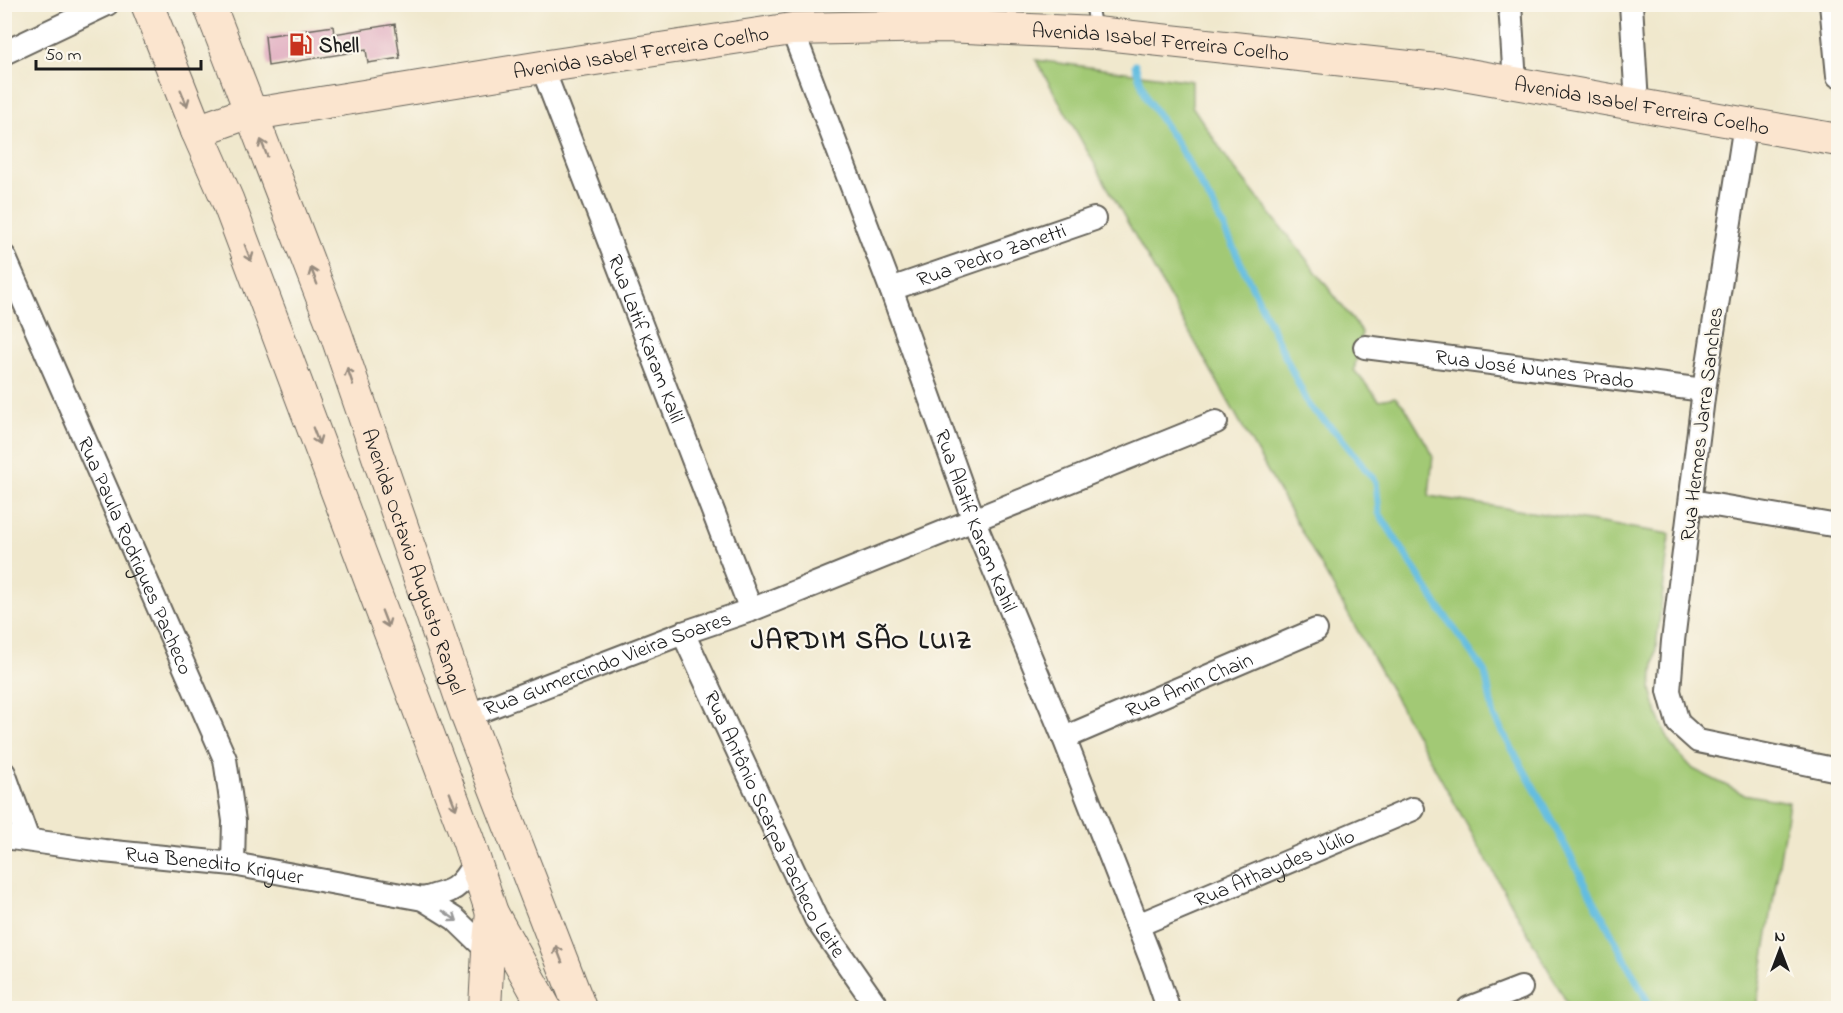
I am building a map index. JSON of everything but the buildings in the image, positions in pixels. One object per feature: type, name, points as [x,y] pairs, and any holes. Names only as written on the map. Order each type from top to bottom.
[{"type":"main road","points":[[147,4],[197,131],[231,209],[492,913],[540,997]]},
{"type":"main road","name":"Avenida Octavio Augusto Rangel","points":[[209,4],[335,331],[467,716],[580,1008]]},
{"type":"main road","name":"Avenida Isabel Ferreira Coelho","points":[[197,131],[250,112],[266,112],[792,29],[945,26],[1094,19],[1446,71],[1839,140]]},
{"type":"main road","points":[[486,1008],[492,913]]},
{"type":"main road","points":[[495,1008],[524,985],[540,997]]},
{"type":"main road","points":[[540,997],[549,991],[566,1008]]},
{"type":"street","points":[[4,53],[107,4]]},
{"type":"street","points":[[1509,4],[1515,83]]},
{"type":"street","points":[[1631,4],[1636,104]]},
{"type":"street","points":[[1831,4],[1839,76]]},
{"type":"street","name":"Rua Alatif Karam Kahil","points":[[792,29],[891,289],[974,521],[1064,738],[1138,925],[1168,1008]]},
{"type":"street","name":"Rua Latif Karam Kalil","points":[[542,67],[751,610]]},
{"type":"street","name":"Rua Hermes Jarra Sanches","points":[[1745,124],[1704,390],[1673,641],[1669,691],[1678,723],[1698,741],[1839,770]]},
{"type":"street","name":"Rua Pedro Zanetti","points":[[891,289],[1094,219]]},
{"type":"street","name":"Rua Paula Rodrigues Pacheco","points":[[4,256],[225,759],[234,821],[233,864]]},
{"type":"street","name":"Rua José Nunes Prado","points":[[1365,347],[1704,390]]},
{"type":"street","name":"Rua Gumercindo Vieira Soares","points":[[467,716],[683,633],[751,610],[1216,422]]},
{"type":"street","points":[[1691,501],[1839,526]]},
{"type":"street","name":"Rua Amin Chain","points":[[1064,738],[1316,630]]},
{"type":"street","name":"Rua Antônio Scarpa Pacheco Leite","points":[[683,633],[816,919],[878,1008]]},
{"type":"street","points":[[4,773],[28,840]]},
{"type":"street","name":"Rua Athaydes Júlio","points":[[1138,925],[1413,809]]},
{"type":"street","name":"Rua Benedito Kriguer","points":[[4,837],[114,852],[233,864],[423,899],[455,919],[488,951]]},
{"type":"street","name":"Rua Benedito Kriguer","points":[[423,899],[450,892],[464,881],[475,862]]},
{"type":"street","points":[[1469,1008],[1521,988]]},
{"type":"green space","points":[[1036,60],[1192,81],[1192,106],[1230,163],[1362,332],[1354,370],[1379,400],[1395,397],[1405,407],[1433,455],[1429,496],[1670,534],[1651,689],[1658,715],[1671,745],[1693,769],[1743,794],[1789,802],[1756,1008],[1570,1008]]},
{"type":"waterway","points":[[1135,65],[1147,99],[1177,143],[1215,209],[1309,406],[1338,434],[1376,482],[1379,513],[1438,606],[1485,672],[1494,717],[1651,1008]]},
{"type":"place","name":"Shell","points":[[301,45]]},
{"type":"district","name":"JARDIM SÃO LUIZ","points":[[862,639]]}]
